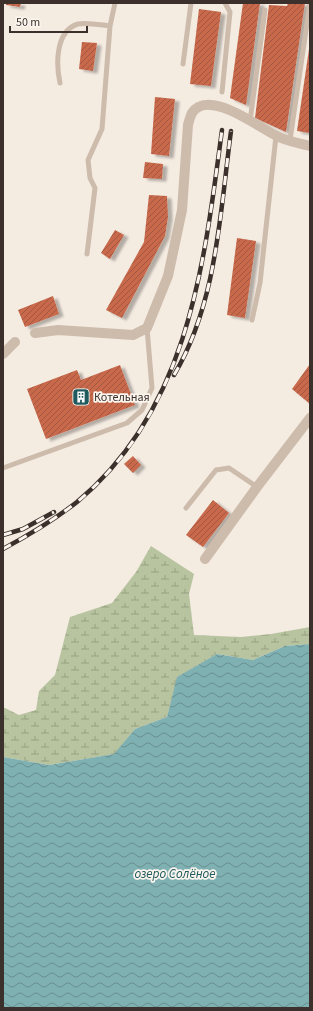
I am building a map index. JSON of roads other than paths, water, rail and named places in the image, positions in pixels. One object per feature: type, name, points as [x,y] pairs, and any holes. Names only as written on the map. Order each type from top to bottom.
[{"type":"street","points":[[35,333],[58,330],[133,335],[147,328],[168,276],[182,210],[188,125],[192,113],[205,105],[214,105],[224,108],[250,121],[276,136],[310,146]]},
{"type":"street","points":[[3,354],[15,342]]},
{"type":"street","points":[[205,559],[257,487],[310,418]]},
{"type":"lane","points":[[87,254],[95,188],[90,178],[88,160],[102,129],[110,26],[115,3]]},
{"type":"lane","points":[[183,64],[191,3]]},
{"type":"lane","points":[[222,92],[230,12],[224,3]]},
{"type":"lane","points":[[290,140],[310,3]]},
{"type":"lane","points":[[250,121],[264,10]]},
{"type":"lane","points":[[60,83],[56,65],[61,42],[67,31],[78,24],[110,26]]},
{"type":"lane","points":[[252,320],[260,283],[276,136]]},
{"type":"lane","points":[[3,468],[127,423],[142,410],[152,388],[147,328]]},
{"type":"lane","points":[[186,508],[216,470],[230,468],[257,487]]},
{"type":"water","name":"озеро Солёное","points":[[310,644],[310,1008],[3,1008],[3,757],[49,765],[114,754],[135,729],[167,717],[177,677],[217,654],[253,660],[285,646]]},
{"type":"railway","points":[[3,549],[41,527],[77,502],[115,465],[144,423],[167,379],[185,331],[198,282],[208,232],[222,130]]},
{"type":"railway","points":[[174,375],[200,318],[208,288],[219,225],[231,131]]},
{"type":"railway","points":[[3,535],[23,529],[54,512]]},
{"type":"place","name":"Котельная","points":[[81,397]]}]
